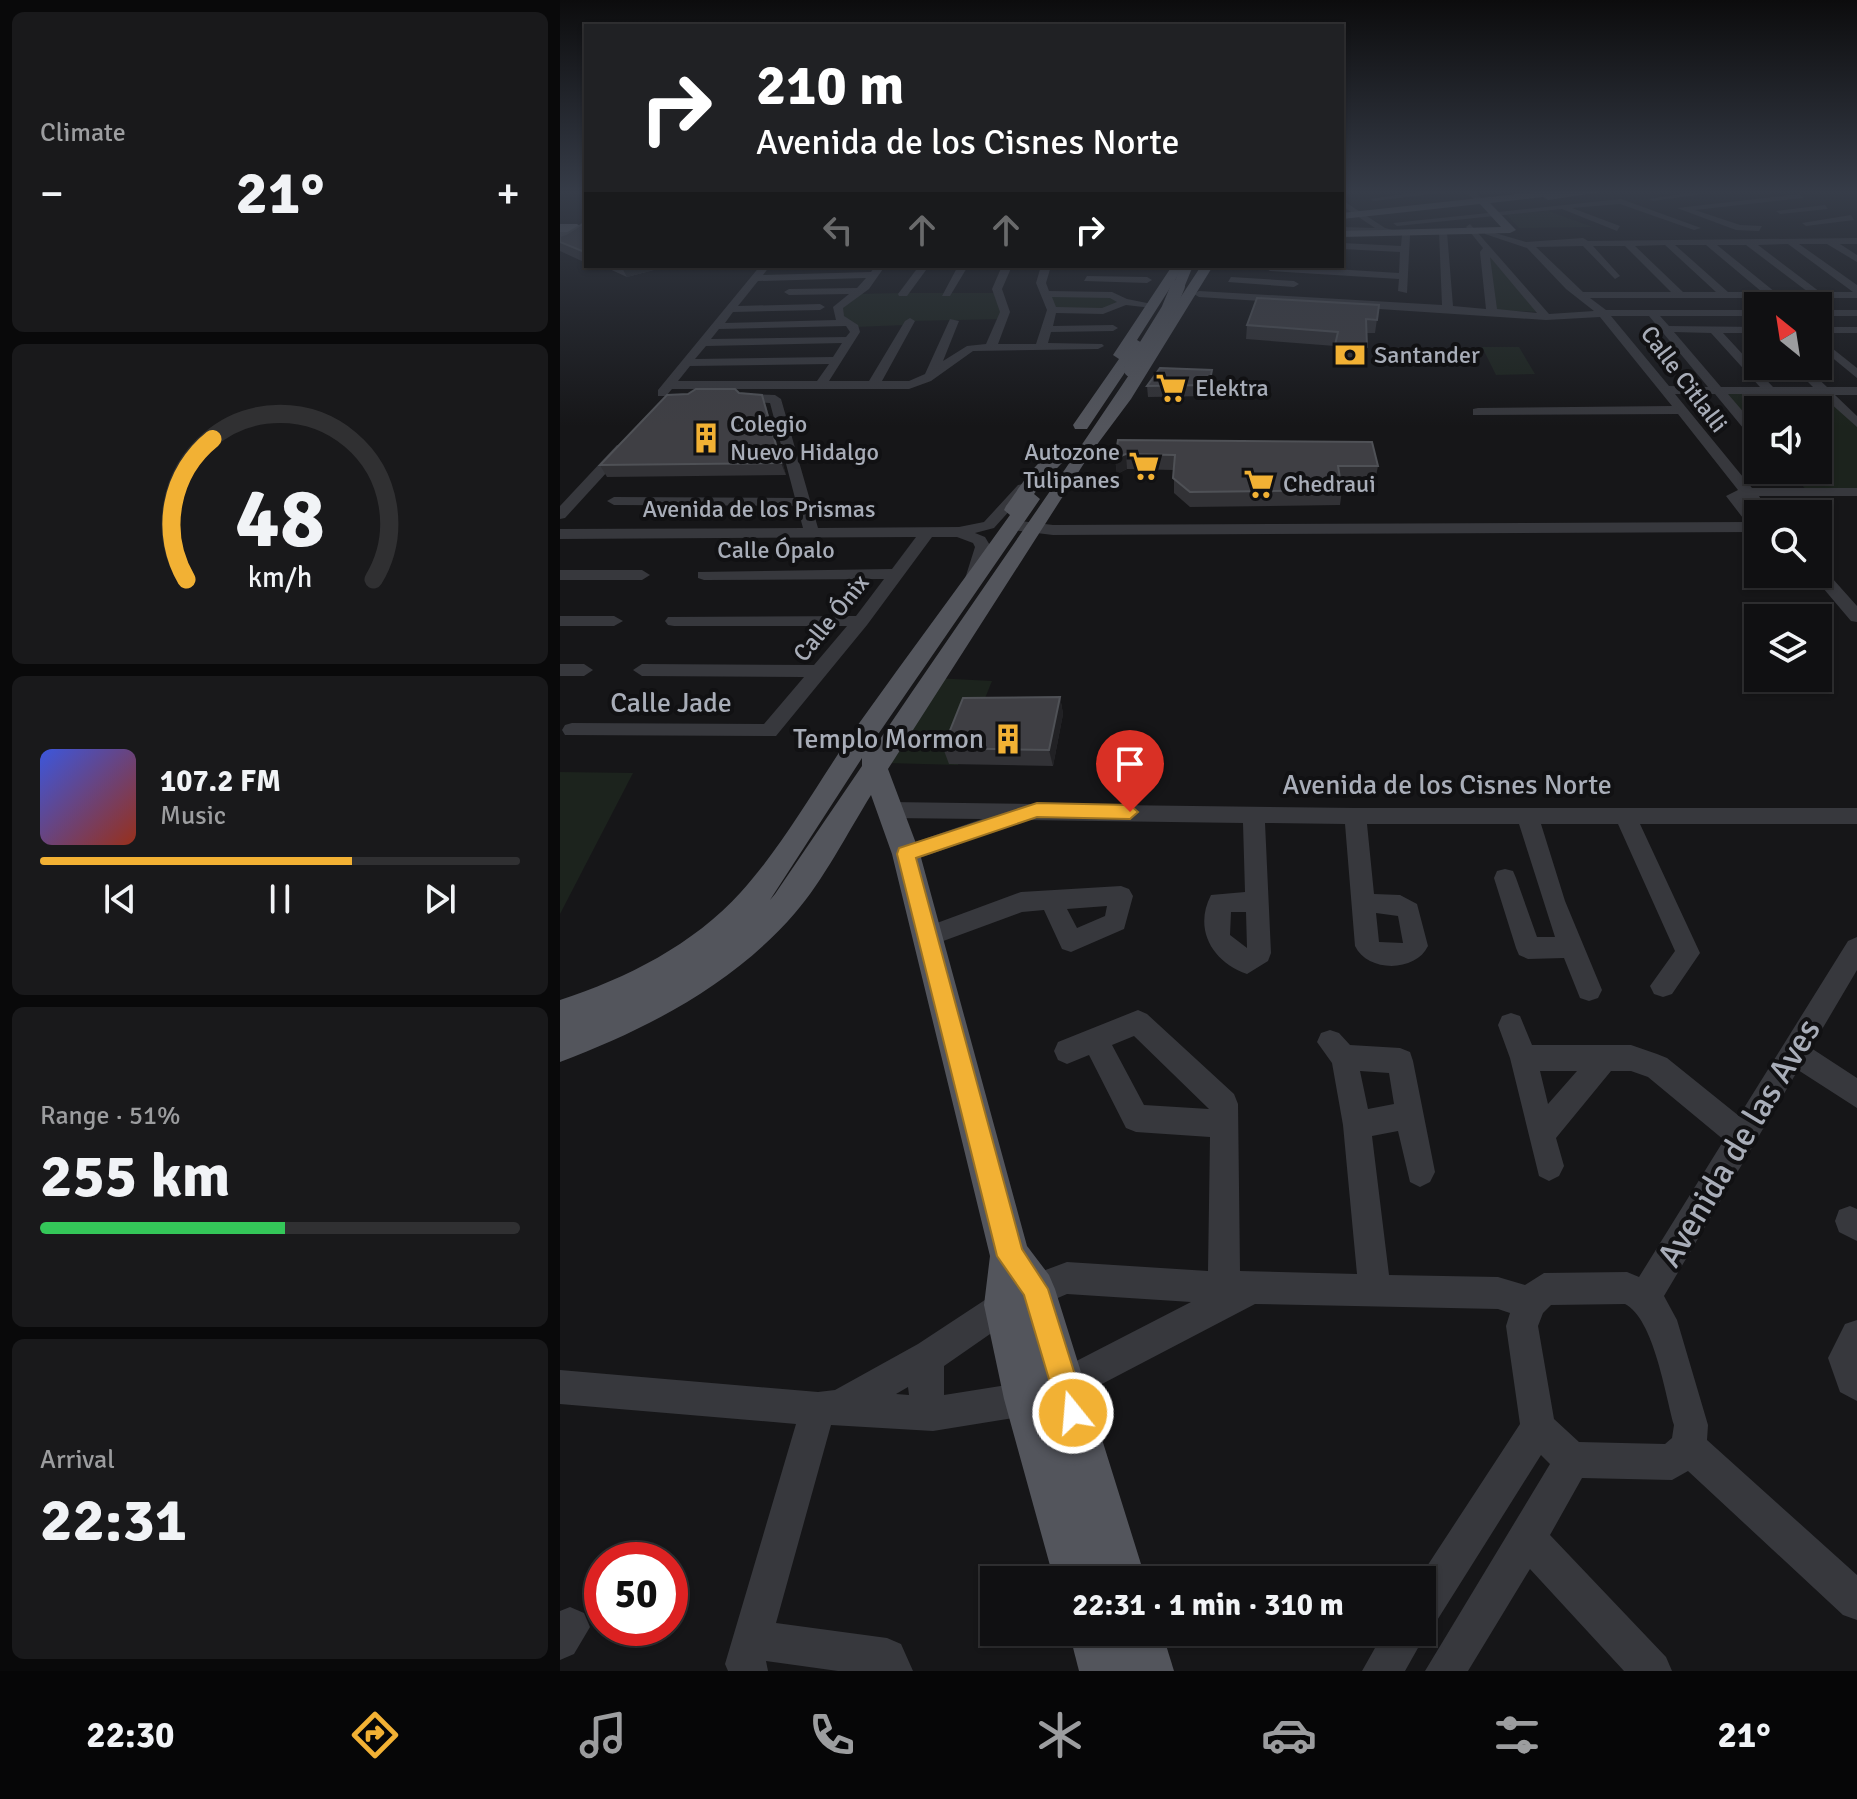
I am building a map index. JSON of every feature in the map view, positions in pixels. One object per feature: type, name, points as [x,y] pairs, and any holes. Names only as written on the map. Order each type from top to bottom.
[{"type":"main road","points":[[1123,372],[1118,357],[1175,270]]},
{"type":"main road","points":[[815,861],[838,842],[880,786],[947,658],[1024,526],[1062,453],[1165,315],[1185,270]]},
{"type":"main road","points":[[1092,440],[1123,372],[1161,310],[1175,296],[1200,282]]},
{"type":"main road","points":[[560,1015],[602,1001],[661,972],[733,920],[763,889],[847,761],[971,585],[1024,526],[1123,399],[1200,282]]},
{"type":"main road","points":[[910,673],[900,698],[880,730],[874,750],[880,786],[906,854],[1045,1392],[1076,1566]]},
{"type":"main road","points":[[560,1046],[603,1031],[655,1005],[714,969],[755,936],[880,786]]},
{"type":"main road","points":[[1045,1392],[1116,1566]]},
{"type":"main road","points":[[1098,1646],[1105,1671]]},
{"type":"main road","points":[[1141,1646],[1148,1671]]},
{"type":"street","points":[[664,397],[686,363],[762,270]]},
{"type":"street","points":[[903,294],[921,270]]},
{"type":"street","points":[[946,294],[961,270]]},
{"type":"street","points":[[991,347],[1005,312],[997,289],[1005,270]]},
{"type":"street","points":[[1041,347],[1052,310],[1041,283],[1045,270]]},
{"type":"street","points":[[1087,270],[1091,294]]},
{"type":"street","points":[[1305,270],[1403,276]]},
{"type":"street","points":[[1401,306],[1404,270]]},
{"type":"street","points":[[1445,270],[1448,310]]},
{"type":"street","points":[[1487,270],[1492,312]]},
{"type":"street","points":[[1506,270],[1547,316]]},
{"type":"street","name":"Calle Citlalli","points":[[1558,270],[1603,313],[1753,500]]},
{"type":"street","points":[[1604,270],[1610,278],[1634,280]]},
{"type":"street","points":[[1654,270],[1680,295]]},
{"type":"street","points":[[1697,270],[1725,295]]},
{"type":"street","points":[[1742,270],[1768,292]]},
{"type":"street","points":[[1785,270],[1814,292]]},
{"type":"street","points":[[1828,270],[1857,292]]},
{"type":"street","points":[[755,278],[877,271]]},
{"type":"street","points":[[729,309],[838,307],[859,291],[877,271]]},
{"type":"street","points":[[1087,279],[1147,280]]},
{"type":"street","points":[[1231,280],[1309,285]]},
{"type":"street","points":[[1649,280],[1664,280]]},
{"type":"street","points":[[1200,282],[1401,306],[1578,318],[1603,313],[1744,313]]},
{"type":"street","points":[[1387,290],[1403,290]]},
{"type":"street","points":[[772,293],[859,291]]},
{"type":"street","points":[[1832,294],[1857,292]]},
{"type":"street","points":[[743,293],[758,293]]},
{"type":"street","points":[[1047,294],[1112,295],[1125,302],[1152,305]]},
{"type":"street","points":[[1583,295],[1744,295]]},
{"type":"street","points":[[1052,310],[1103,311],[1125,302]]},
{"type":"street","points":[[822,383],[855,332],[839,317],[838,307]]},
{"type":"street","points":[[1652,313],[1744,421]]},
{"type":"street","points":[[1832,313],[1857,313]]},
{"type":"street","points":[[874,384],[910,321]]},
{"type":"street","points":[[929,380],[954,321]]},
{"type":"street","points":[[715,326],[846,323]]},
{"type":"street","points":[[1046,329],[1113,328]]},
{"type":"street","points":[[1666,329],[1744,330]]},
{"type":"street","points":[[1714,330],[1770,391]]},
{"type":"street","points":[[1832,330],[1856,331]]},
{"type":"street","points":[[702,343],[848,340]]},
{"type":"street","points":[[664,397],[822,383],[909,385],[929,380],[971,348],[1098,346]]},
{"type":"street","points":[[1832,352],[1857,374]]},
{"type":"street","points":[[939,354],[958,355]]},
{"type":"street","points":[[686,363],[837,360]]},
{"type":"street","points":[[1813,380],[1857,423]]},
{"type":"street","points":[[1665,390],[1857,391]]},
{"type":"street","points":[[664,397],[775,399],[812,533]]},
{"type":"street","points":[[1478,412],[1681,410]]},
{"type":"street","points":[[560,515],[637,431]]},
{"type":"street","name":"Avenida de los Prismas","points":[[560,534],[959,532],[989,525],[1000,516],[1039,466],[1062,453]]},
{"type":"street","points":[[1024,526],[1757,527],[1733,496],[1801,486],[1857,492]]},
{"type":"street","points":[[614,501],[803,502]]},
{"type":"street","name":"Calle Ónix","points":[[769,731],[861,621],[928,532]]},
{"type":"street","points":[[959,532],[980,540],[983,547],[971,585]]},
{"type":"street","name":"Calle Ópalo","points":[[704,575],[896,574]]},
{"type":"street","points":[[560,575],[642,575]]},
{"type":"street","points":[[1832,588],[1857,617]]},
{"type":"street","points":[[560,621],[614,621]]},
{"type":"street","points":[[674,621],[861,621]]},
{"type":"street","points":[[560,670],[584,670]]},
{"type":"street","points":[[642,670],[820,671]]},
{"type":"street","name":"Calle Jade","points":[[572,730],[769,731]]},
{"type":"street","name":"Avenida de los Cisnes Norte","points":[[880,786],[977,819]]},
{"type":"street","name":"Avenida de los Cisnes Norte","points":[[906,854],[977,819],[1037,810],[1355,816],[1849,816]]},
{"type":"street","points":[[1254,815],[1256,902]]},
{"type":"street","points":[[1527,815],[1553,901],[1589,990]]},
{"type":"street","points":[[1625,815],[1688,953],[1663,986]]},
{"type":"street","points":[[1355,816],[1364,903]]},
{"type":"street","points":[[1849,816],[1857,832]]},
{"type":"street","points":[[1505,878],[1528,948],[1571,947]]},
{"type":"street","points":[[927,937],[1021,902],[1051,899]]},
{"type":"street","points":[[1513,902],[1553,901]]},
{"type":"street","name":"Avenida de las Aves","points":[[1645,1297],[1857,948]]},
{"type":"street","points":[[1067,1051],[1138,1022],[1224,1104],[1234,1291]]},
{"type":"street","points":[[1511,1025],[1523,1058],[1549,1166]]},
{"type":"street","points":[[1095,1039],[1136,1118],[1224,1124]]},
{"type":"street","points":[[1375,1291],[1357,1125],[1337,1050],[1400,1061],[1420,1172]]},
{"type":"street","points":[[1796,1053],[1857,1094]]},
{"type":"street","points":[[1523,1058],[1631,1058],[1657,1067],[1742,1136]]},
{"type":"street","points":[[1541,1134],[1605,1058]]},
{"type":"street","points":[[1357,1125],[1411,1114]]},
{"type":"street","points":[[893,1671],[887,1658],[750,1655],[829,1408],[930,1356],[1017,1283],[1067,1278],[1234,1291],[1498,1293],[1530,1303]]},
{"type":"street","points":[[1173,1286],[1185,1302],[1186,1320]]},
{"type":"street","points":[[1627,1288],[1645,1297],[1661,1320],[1691,1425],[1688,1447],[1672,1462],[1572,1460],[1538,1428],[1522,1326],[1530,1303],[1544,1289],[1627,1288]]},
{"type":"street","points":[[560,1387],[933,1414],[1045,1392],[1186,1320],[1234,1291]]},
{"type":"street","points":[[1857,1336],[1845,1358],[1852,1380],[1857,1384]]},
{"type":"street","points":[[930,1356],[924,1374],[924,1395],[933,1414]]},
{"type":"street","points":[[1436,1586],[1538,1428]]},
{"type":"street","points":[[1688,1447],[1857,1601]]},
{"type":"street","points":[[1445,1671],[1572,1460]]},
{"type":"street","points":[[1527,1539],[1652,1671]]},
{"type":"street","points":[[1382,1671],[1398,1646]]},
{"type":"shaded area","points":[[1490,270],[1503,270],[1539,312],[1495,310]]},
{"type":"shaded area","points":[[996,293],[1003,319],[909,321],[906,325],[855,327],[847,323],[839,306],[855,294]]},
{"type":"shaded area","points":[[1047,294],[1120,297],[1113,309],[1052,310]]},
{"type":"shaded area","points":[[1482,347],[1519,347],[1535,374],[1496,375]]},
{"type":"shaded area","points":[[1721,392],[1823,392],[1827,396],[1744,396],[1744,418]]},
{"type":"shaded area","points":[[1832,401],[1857,426],[1857,490],[1806,490],[1801,484],[1832,484]]},
{"type":"shaded area","points":[[935,678],[992,681],[958,765],[887,763]]},
{"type":"shaded area","points":[[560,772],[633,773],[560,914]]},
{"type":"building","points":[[1257,298],[1379,305],[1377,320],[1366,319],[1367,347],[1335,345],[1338,332],[1247,325]]},
{"type":"building","points":[[1160,368],[1212,370],[1209,385],[1147,386]]},
{"type":"building","name":"Colegio Nuevo Hidalgo","points":[[696,389],[735,389],[739,393],[762,395],[781,463],[600,465],[667,395],[688,394]]},
{"type":"building","points":[[1118,440],[1372,442],[1378,466],[1338,466],[1342,490],[1190,492],[1173,478],[1175,455],[1126,454],[1115,458]]},
{"type":"building","name":"Templo Mormon","points":[[1060,697],[1049,750],[943,748],[963,698]]},
{"type":"place","name":"Santander","points":[[1350,355]]},
{"type":"place","name":"Elektra","points":[[1171,388]]},
{"type":"place","name":"Colegio Nuevo Hidalgo","points":[[706,438]]},
{"type":"place","name":"Autozone Tulipanes","points":[[1144,466]]},
{"type":"place","name":"Chedraui","points":[[1259,484]]},
{"type":"place","name":"Templo Mormon","points":[[1008,739]]},
{"type":"route","points":[[1073,1413],[1035,1289],[1010,1256],[906,854],[1037,810],[1130,812]]}]
